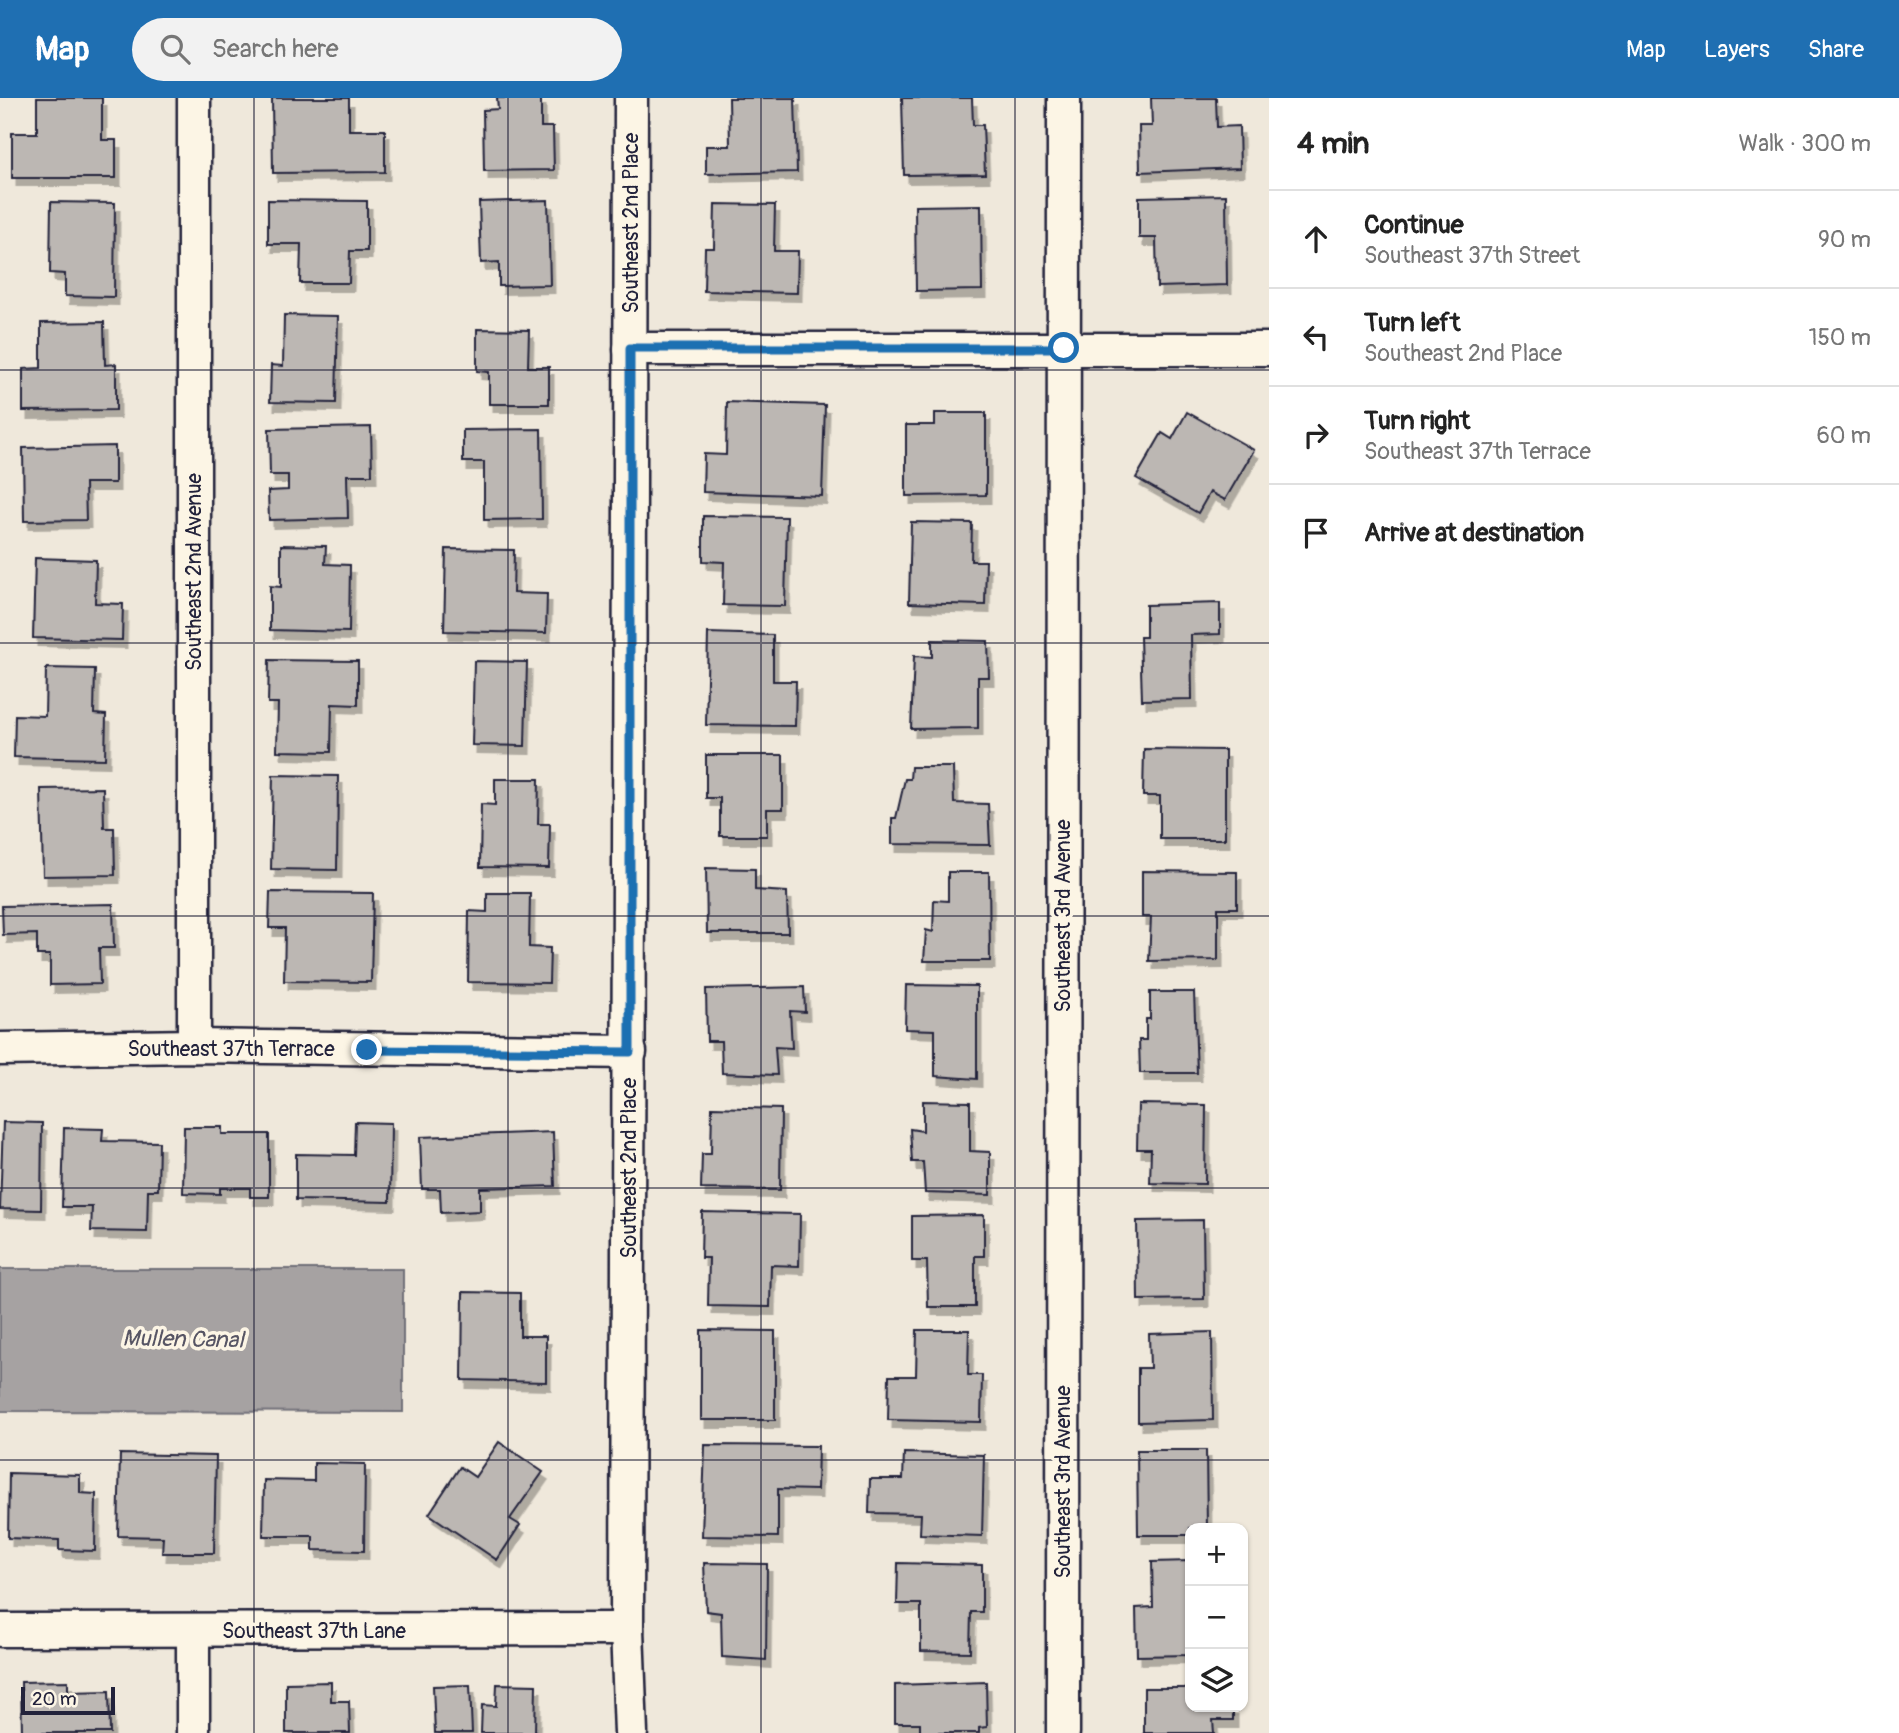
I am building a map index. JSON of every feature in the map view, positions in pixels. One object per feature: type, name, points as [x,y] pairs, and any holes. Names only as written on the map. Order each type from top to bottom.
[{"type":"street","name":"Southeast 2nd Avenue","points":[[194,98],[194,1046]]},
{"type":"street","name":"Southeast 2nd Place","points":[[631,98],[628,1629],[632,1733]]},
{"type":"street","name":"Southeast 3rd Avenue","points":[[1063,1733],[1064,98]]},
{"type":"street","points":[[630,348],[1269,348]]},
{"type":"street","name":"Southeast 37th Terrace","points":[[0,1049],[194,1046],[630,1052]]},
{"type":"street","name":"Southeast 37th Lane","points":[[0,1630],[628,1629]]},
{"type":"street","points":[[193,1631],[193,1733]]},
{"type":"water","name":"Mullen Canal","points":[[0,1269],[403,1269],[403,1412],[0,1411]]},
{"type":"building","points":[[37,98],[102,98],[102,140],[116,140],[116,178],[12,178],[12,133],[37,133]]},
{"type":"building","points":[[272,98],[349,98],[349,130],[385,130],[385,172],[273,173]]},
{"type":"building","points":[[497,98],[541,98],[541,127],[553,127],[554,170],[484,171],[483,110],[498,109]]},
{"type":"building","points":[[729,98],[795,98],[797,172],[706,174],[706,146],[730,146]]},
{"type":"building","points":[[902,98],[972,98],[973,125],[983,125],[985,174],[904,175]]},
{"type":"building","points":[[1151,98],[1216,98],[1217,127],[1239,126],[1240,168],[1140,172],[1139,126],[1152,126]]},
{"type":"building","points":[[1226,195],[1227,285],[1157,287],[1156,238],[1139,238],[1139,197]]},
{"type":"building","points":[[268,200],[367,201],[367,251],[350,251],[349,283],[300,283],[301,244],[268,244]]},
{"type":"building","points":[[548,200],[550,285],[499,286],[499,262],[481,263],[479,202]]},
{"type":"building","points":[[51,202],[115,203],[114,297],[65,296],[65,274],[50,273]]},
{"type":"building","points":[[715,204],[775,205],[774,251],[798,251],[797,293],[704,291],[705,248],[714,248]]},
{"type":"building","points":[[981,205],[982,290],[916,291],[915,206]]},
{"type":"building","points":[[284,315],[338,316],[336,403],[270,402],[271,365],[283,366]]},
{"type":"building","points":[[104,322],[105,365],[116,364],[116,410],[23,411],[23,369],[41,368],[41,323]]},
{"type":"building","points":[[477,329],[529,330],[528,367],[549,367],[549,404],[489,404],[489,372],[477,371]]},
{"type":"building","points":[[727,402],[825,405],[822,496],[703,492],[704,454],[726,455]]},
{"type":"building","points":[[1187,412],[1254,450],[1225,500],[1210,492],[1198,513],[1136,478],[1162,433],[1172,439]]},
{"type":"building","points":[[935,413],[986,413],[986,495],[906,496],[906,425],[935,425]]},
{"type":"building","points":[[371,427],[372,475],[347,475],[348,518],[269,520],[268,491],[288,490],[288,475],[270,475],[269,429]]},
{"type":"building","points":[[541,429],[542,519],[484,520],[484,462],[463,462],[463,430]]},
{"type":"building","points":[[115,446],[115,483],[85,483],[86,520],[24,521],[23,448]]},
{"type":"building","points":[[703,516],[787,517],[785,606],[723,605],[724,562],[703,561]]},
{"type":"building","points":[[911,522],[972,523],[971,561],[986,561],[985,605],[909,603]]},
{"type":"building","points":[[281,545],[326,546],[325,564],[350,565],[349,632],[270,630],[270,586],[281,587]]},
{"type":"building","points":[[446,549],[514,550],[513,593],[547,594],[546,633],[444,631]]},
{"type":"building","points":[[35,558],[96,560],[95,603],[123,604],[122,640],[33,638]]},
{"type":"building","points":[[1220,603],[1220,634],[1191,635],[1192,699],[1142,700],[1140,637],[1146,637],[1146,605]]},
{"type":"building","points":[[708,633],[773,635],[773,681],[796,681],[795,726],[706,725]]},
{"type":"building","points":[[932,640],[988,641],[989,677],[978,677],[978,728],[911,729],[914,656],[932,657]]},
{"type":"building","points":[[269,660],[358,661],[358,705],[332,704],[331,752],[277,751],[278,703],[268,703]]},
{"type":"building","points":[[474,661],[527,662],[525,746],[472,745]]},
{"type":"building","points":[[46,668],[95,669],[94,714],[106,715],[105,759],[14,757],[15,715],[45,716]]},
{"type":"building","points":[[1144,749],[1225,750],[1225,839],[1160,839],[1160,796],[1143,796]]},
{"type":"building","points":[[706,755],[783,755],[783,809],[767,809],[767,836],[720,836],[720,798],[706,798]]},
{"type":"building","points":[[911,767],[953,767],[954,803],[988,804],[990,845],[892,844],[892,818],[896,818],[905,779],[910,779]]},
{"type":"building","points":[[273,775],[338,776],[337,870],[271,869]]},
{"type":"building","points":[[495,779],[539,779],[538,824],[550,824],[549,868],[480,867],[481,804],[495,805]]},
{"type":"building","points":[[103,788],[104,828],[114,828],[115,875],[43,876],[41,789]]},
{"type":"building","points":[[706,868],[755,869],[755,890],[787,892],[788,933],[707,933]]},
{"type":"building","points":[[1142,871],[1237,872],[1237,908],[1218,908],[1218,960],[1149,961],[1151,917],[1142,917]]},
{"type":"building","points":[[948,872],[989,872],[990,961],[924,961],[926,930],[933,932],[934,900],[948,901]]},
{"type":"building","points":[[270,892],[373,893],[371,982],[284,981],[285,928],[269,928]]},
{"type":"building","points":[[487,893],[530,893],[529,947],[550,948],[549,983],[468,982],[469,911],[487,912]]},
{"type":"building","points":[[113,904],[114,948],[99,948],[100,984],[50,985],[50,955],[37,955],[37,934],[3,935],[2,906]]},
{"type":"building","points":[[906,985],[977,986],[977,1079],[935,1076],[935,1030],[905,1029]]},
{"type":"building","points":[[804,987],[805,1012],[790,1011],[792,1048],[775,1047],[777,1075],[722,1073],[721,1041],[707,1041],[706,989]]},
{"type":"building","points":[[1150,992],[1194,992],[1197,1073],[1140,1073],[1139,1040],[1146,1040],[1146,1019],[1150,1019]]},
{"type":"building","points":[[923,1101],[970,1102],[970,1151],[990,1152],[990,1195],[925,1193],[923,1162],[912,1162],[910,1129],[923,1131]]},
{"type":"building","points":[[1138,1104],[1206,1105],[1205,1184],[1150,1183],[1151,1149],[1137,1149]]},
{"type":"building","points":[[712,1107],[781,1109],[780,1190],[701,1189],[702,1154],[711,1154]]},
{"type":"building","points":[[3,1122],[42,1123],[41,1210],[0,1209]]},
{"type":"building","points":[[355,1122],[391,1123],[390,1202],[296,1200],[296,1154],[354,1155]]},
{"type":"building","points":[[184,1127],[222,1127],[222,1134],[269,1134],[269,1197],[250,1197],[250,1188],[220,1188],[220,1194],[183,1193]]},
{"type":"building","points":[[64,1128],[103,1129],[102,1141],[159,1142],[158,1190],[148,1190],[147,1232],[91,1231],[92,1207],[62,1207]]},
{"type":"building","points":[[553,1132],[555,1186],[480,1188],[480,1211],[441,1213],[440,1189],[422,1189],[420,1137]]},
{"type":"building","points":[[702,1212],[800,1214],[799,1266],[771,1265],[770,1307],[708,1306],[709,1258],[701,1258]]},
{"type":"building","points":[[984,1215],[984,1256],[975,1256],[975,1307],[928,1307],[927,1261],[912,1261],[912,1216]]},
{"type":"building","points":[[1203,1220],[1204,1299],[1138,1300],[1137,1221]]},
{"type":"building","points":[[463,1292],[520,1293],[520,1336],[546,1336],[546,1382],[462,1380]]},
{"type":"building","points":[[701,1330],[775,1331],[775,1420],[701,1420]]},
{"type":"building","points":[[917,1330],[969,1330],[968,1375],[982,1375],[981,1422],[888,1420],[889,1376],[916,1376]]},
{"type":"building","points":[[1212,1332],[1213,1420],[1138,1422],[1138,1368],[1150,1368],[1149,1334]]},
{"type":"building","points":[[499,1442],[543,1472],[510,1519],[520,1525],[497,1560],[429,1514],[460,1467],[475,1477]]},
{"type":"building","points":[[705,1445],[818,1446],[817,1490],[778,1489],[778,1537],[702,1536]]},
{"type":"building","points":[[1137,1450],[1206,1450],[1207,1523],[1185,1523],[1185,1535],[1138,1535]]},
{"type":"building","points":[[904,1453],[984,1455],[982,1536],[920,1534],[921,1514],[869,1513],[870,1479],[903,1479]]},
{"type":"building","points":[[120,1454],[216,1456],[214,1553],[162,1553],[163,1537],[118,1536]]},
{"type":"building","points":[[314,1463],[365,1464],[364,1551],[313,1550],[313,1536],[263,1536],[264,1480],[314,1481]]},
{"type":"building","points":[[9,1473],[80,1475],[80,1493],[96,1494],[95,1551],[59,1550],[59,1540],[8,1538]]},
{"type":"building","points":[[1185,1561],[1185,1655],[1137,1656],[1136,1608],[1153,1607],[1152,1562]]},
{"type":"building","points":[[704,1563],[767,1564],[766,1660],[722,1657],[721,1613],[706,1611]]},
{"type":"building","points":[[898,1563],[982,1565],[982,1612],[971,1612],[970,1652],[921,1651],[921,1604],[897,1604]]},
{"type":"building","points":[[68,1681],[68,1692],[109,1691],[110,1733],[22,1733],[21,1682]]},
{"type":"building","points":[[331,1682],[331,1701],[349,1701],[350,1733],[286,1733],[286,1683]]},
{"type":"building","points":[[986,1682],[987,1727],[979,1728],[979,1733],[920,1733],[920,1723],[895,1723],[895,1685]]},
{"type":"building","points":[[497,1684],[536,1685],[535,1733],[481,1733],[482,1705],[496,1706]]},
{"type":"building","points":[[470,1685],[472,1733],[435,1733],[433,1686]]},
{"type":"building","points":[[1144,1688],[1185,1688],[1185,1712],[1233,1712],[1233,1720],[1213,1720],[1214,1733],[1144,1733]]},
{"type":"route","points":[[367,1050],[630,1052],[630,348],[1064,348]]}]
